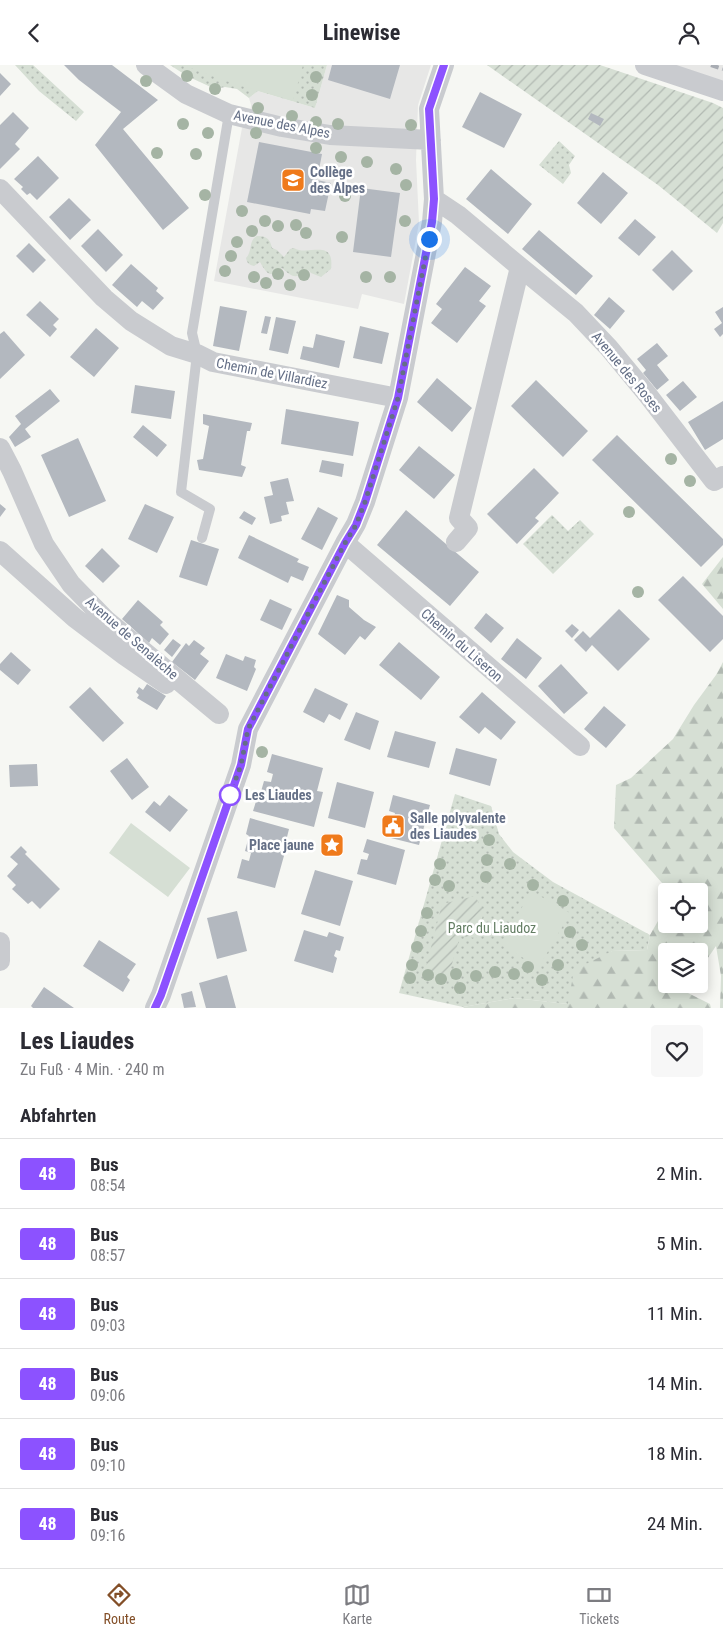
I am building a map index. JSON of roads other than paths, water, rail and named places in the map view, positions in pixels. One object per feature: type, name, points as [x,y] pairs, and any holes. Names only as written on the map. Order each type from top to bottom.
[{"type":"street","name":"Avenue des Alpes","points":[[146,65],[186,94],[229,114],[282,127],[330,135],[431,140]]},
{"type":"street","points":[[155,1008],[241,765],[248,729],[356,525],[398,398],[432,222],[434,199],[429,109],[444,65]]},
{"type":"street","points":[[645,65],[723,91]]},
{"type":"street","name":"Chemin de Villardiez","points":[[0,189],[104,298],[131,321],[170,346],[196,354],[213,362],[398,398]]},
{"type":"street","name":"Avenue des Roses","points":[[434,199],[458,215],[576,313],[609,348],[647,394],[714,481],[723,476]]},
{"type":"street","points":[[456,542],[468,527],[459,518],[520,267]]},
{"type":"street","name":"Avenue de Senalèche","points":[[0,448],[44,544],[71,584],[106,619],[219,714]]},
{"type":"street","name":"Chemin du Liseron","points":[[345,543],[580,746]]},
{"type":"street","points":[[0,551],[75,618],[124,655],[181,694],[248,729]]},
{"type":"street","points":[[0,942],[0,961]]},
{"type":"lane","points":[[202,538],[210,509],[181,491],[196,354],[192,333],[229,114]]},
{"type":"railway","points":[[711,65],[723,69]]},
{"type":"place","name":"Collège des Alpes","points":[[293,180]]},
{"type":"place","name":"Les Liaudes","points":[[230,795]]},
{"type":"place","name":"Salle polyvalente des Liaudes","points":[[393,826]]},
{"type":"place","name":"Place jaune","points":[[332,845]]},
{"type":"park label","name":"Parc du Liaudoz","points":[[492,928]]}]
